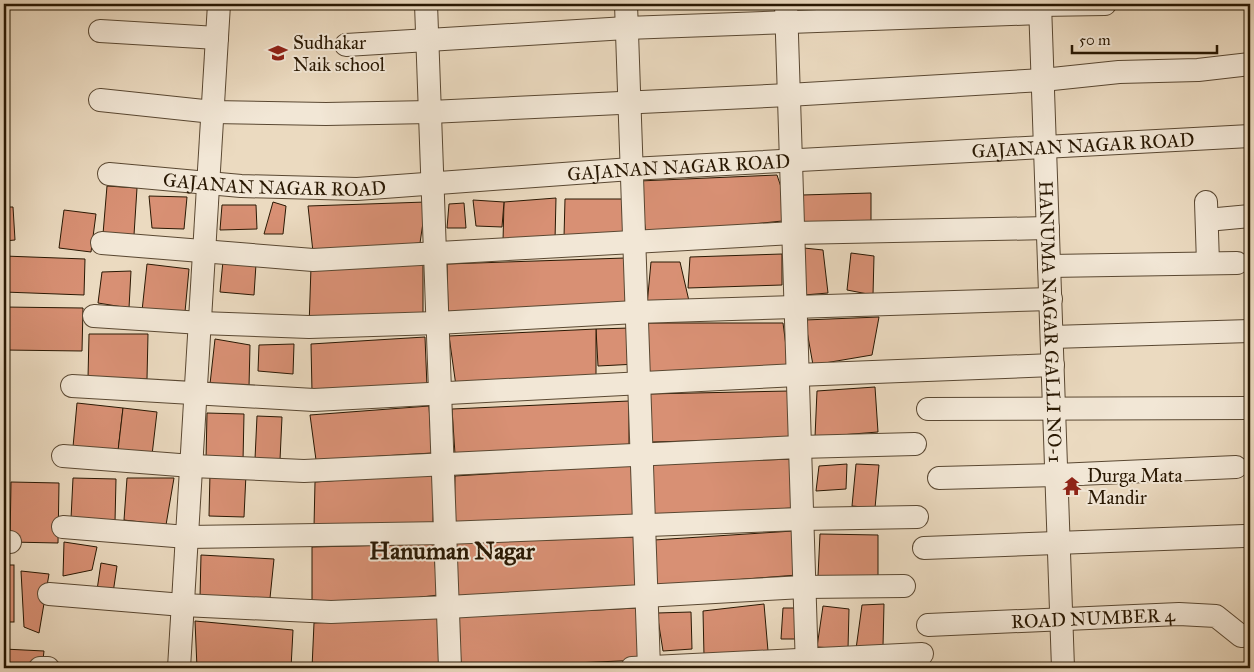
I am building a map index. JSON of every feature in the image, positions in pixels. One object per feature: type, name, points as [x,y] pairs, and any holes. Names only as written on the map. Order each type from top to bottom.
[{"type":"street","points":[[179,668],[219,4]]},
{"type":"street","points":[[426,4],[450,668]]},
{"type":"street","points":[[626,4],[646,596],[643,668],[807,664],[922,654]]},
{"type":"street","points":[[346,45],[626,28],[786,13],[1105,4]]},
{"type":"street","name":"HANUMA NAGAR GALLI NO-1","points":[[1040,7],[1063,668]]},
{"type":"street","points":[[786,13],[807,664]]},
{"type":"street","points":[[100,31],[217,38]]},
{"type":"street","points":[[100,100],[213,112],[326,114],[430,112],[788,95],[1042,80],[1119,72],[1198,70],[1250,64]]},
{"type":"street","name":"GAJANAN NAGAR ROAD","points":[[109,174],[209,183],[357,189],[631,170],[1250,136]]},
{"type":"street","points":[[1208,263],[1206,211],[1250,216]]},
{"type":"street","points":[[102,243],[313,260],[793,234],[1048,228]]},
{"type":"street","points":[[1049,266],[1237,263]]},
{"type":"street","points":[[94,316],[201,323],[309,327],[437,323],[636,312],[795,306],[1051,299]]},
{"type":"street","points":[[1052,337],[1250,331]]},
{"type":"street","points":[[72,386],[314,400],[797,375],[1053,365]]},
{"type":"street","points":[[928,409],[1250,408]]},
{"type":"street","points":[[63,456],[192,466],[304,471],[640,454],[915,444]]},
{"type":"street","points":[[939,478],[1236,467]]},
{"type":"street","points":[[63,527],[187,537],[445,533],[801,519],[917,517]]},
{"type":"street","points":[[924,548],[1244,536]]},
{"type":"street","points":[[49,594],[331,612],[804,587],[904,586]]},
{"type":"street","name":"ROAD NUMBER 4","points":[[928,625],[1179,614],[1216,616],[1241,636],[1250,635]]},
{"type":"street","points":[[40,668],[48,668]]},
{"type":"building","points":[[777,175],[792,220],[646,235],[639,181]]},
{"type":"building","points":[[107,186],[137,188],[134,235],[103,234]]},
{"type":"building","points":[[871,193],[871,222],[802,226],[802,195]]},
{"type":"building","points":[[149,196],[187,197],[184,229],[152,228]]},
{"type":"building","points":[[556,198],[555,240],[503,241],[504,202]]},
{"type":"building","points":[[565,199],[622,199],[623,233],[564,237]]},
{"type":"building","points":[[473,200],[504,202],[502,227],[476,226]]},
{"type":"building","points":[[273,202],[286,206],[283,234],[264,234]]},
{"type":"building","points":[[426,202],[420,243],[313,252],[308,206]]},
{"type":"building","points":[[464,203],[466,228],[447,228],[449,204]]},
{"type":"building","points":[[222,205],[256,205],[257,229],[220,230]]},
{"type":"building","points":[[4,207],[13,207],[15,240],[4,241]]},
{"type":"building","points":[[64,210],[96,214],[91,252],[59,248]]},
{"type":"building","points":[[804,248],[823,250],[828,293],[804,295]]},
{"type":"building","points":[[851,253],[874,256],[873,295],[847,290]]},
{"type":"building","points":[[782,254],[782,285],[688,288],[690,257]]},
{"type":"building","points":[[4,256],[85,259],[84,295],[4,292]]},
{"type":"building","points":[[625,258],[627,305],[448,313],[447,264]]},
{"type":"building","points":[[223,261],[256,264],[254,295],[220,292]]},
{"type":"building","points":[[651,262],[680,262],[689,301],[647,305]]},
{"type":"building","points":[[147,264],[189,269],[185,312],[142,311]]},
{"type":"building","points":[[423,265],[423,313],[309,327],[311,267]]},
{"type":"building","points":[[131,271],[129,308],[98,303],[102,272]]},
{"type":"building","points":[[4,307],[83,308],[82,351],[4,350]]},
{"type":"building","points":[[879,317],[872,355],[813,365],[805,320]]},
{"type":"building","points":[[648,323],[783,323],[789,369],[647,374]]},
{"type":"building","points":[[630,328],[637,364],[598,366],[596,329]]},
{"type":"building","points":[[596,329],[596,385],[456,386],[449,336]]},
{"type":"building","points":[[89,334],[148,334],[147,379],[88,378]]},
{"type":"building","points":[[425,337],[427,387],[312,392],[311,344]]},
{"type":"building","points":[[215,339],[250,345],[249,387],[210,384]]},
{"type":"building","points":[[294,344],[293,374],[258,371],[259,345]]},
{"type":"building","points":[[875,387],[878,432],[815,437],[817,391]]},
{"type":"building","points":[[789,391],[799,438],[652,442],[647,394]]},
{"type":"building","points":[[629,401],[629,447],[455,454],[452,409]]},
{"type":"building","points":[[77,403],[123,408],[118,451],[73,447]]},
{"type":"building","points":[[429,406],[432,453],[316,460],[310,415]]},
{"type":"building","points":[[123,408],[157,412],[152,455],[118,451]]},
{"type":"building","points":[[207,413],[244,414],[243,461],[206,460]]},
{"type":"building","points":[[257,416],[282,417],[280,460],[255,459]]},
{"type":"building","points":[[793,459],[793,508],[653,516],[649,464]]},
{"type":"building","points":[[847,464],[846,489],[816,491],[819,466]]},
{"type":"building","points":[[856,464],[879,465],[875,508],[852,506]]},
{"type":"building","points":[[634,465],[635,519],[454,525],[455,476]]},
{"type":"building","points":[[210,473],[246,474],[244,517],[209,516]]},
{"type":"building","points":[[434,473],[433,523],[314,527],[315,482]]},
{"type":"building","points":[[73,478],[116,479],[115,522],[71,519]]},
{"type":"building","points":[[127,478],[174,478],[166,525],[124,520]]},
{"type":"building","points":[[11,482],[59,483],[58,543],[10,542]]},
{"type":"building","points":[[793,531],[797,575],[657,586],[654,540]]},
{"type":"building","points":[[820,534],[878,535],[878,579],[818,576]]},
{"type":"building","points":[[634,537],[636,588],[458,597],[455,543]]},
{"type":"building","points":[[64,542],[97,547],[92,570],[63,576]]},
{"type":"building","points":[[433,544],[438,595],[312,611],[312,547]]},
{"type":"building","points":[[201,555],[274,559],[270,598],[200,597]]},
{"type":"building","points":[[101,563],[117,566],[113,593],[97,590]]},
{"type":"building","points":[[4,565],[14,565],[14,622],[4,622]]},
{"type":"building","points":[[21,571],[49,574],[39,633],[24,627]]},
{"type":"building","points":[[764,604],[768,651],[704,656],[703,611]]},
{"type":"building","points":[[884,604],[883,646],[856,649],[862,605]]},
{"type":"building","points":[[823,606],[849,609],[848,649],[817,647]]},
{"type":"building","points":[[636,608],[642,660],[461,668],[459,617]]},
{"type":"building","points":[[783,608],[804,608],[798,639],[781,639]]},
{"type":"building","points":[[691,612],[692,649],[663,651],[657,613]]},
{"type":"building","points":[[439,617],[439,667],[312,668],[314,623]]},
{"type":"building","points":[[195,621],[293,630],[291,668],[197,668]]},
{"type":"building","points":[[4,649],[44,651],[42,668],[4,668]]},
{"type":"place","name":"Sudhakar Naik school","points":[[278,53]]},
{"type":"place","name":"Durga Mata Mandir","points":[[1072,486]]},
{"type":"district","name":"Hanuman Nagar","points":[[452,551]]}]
